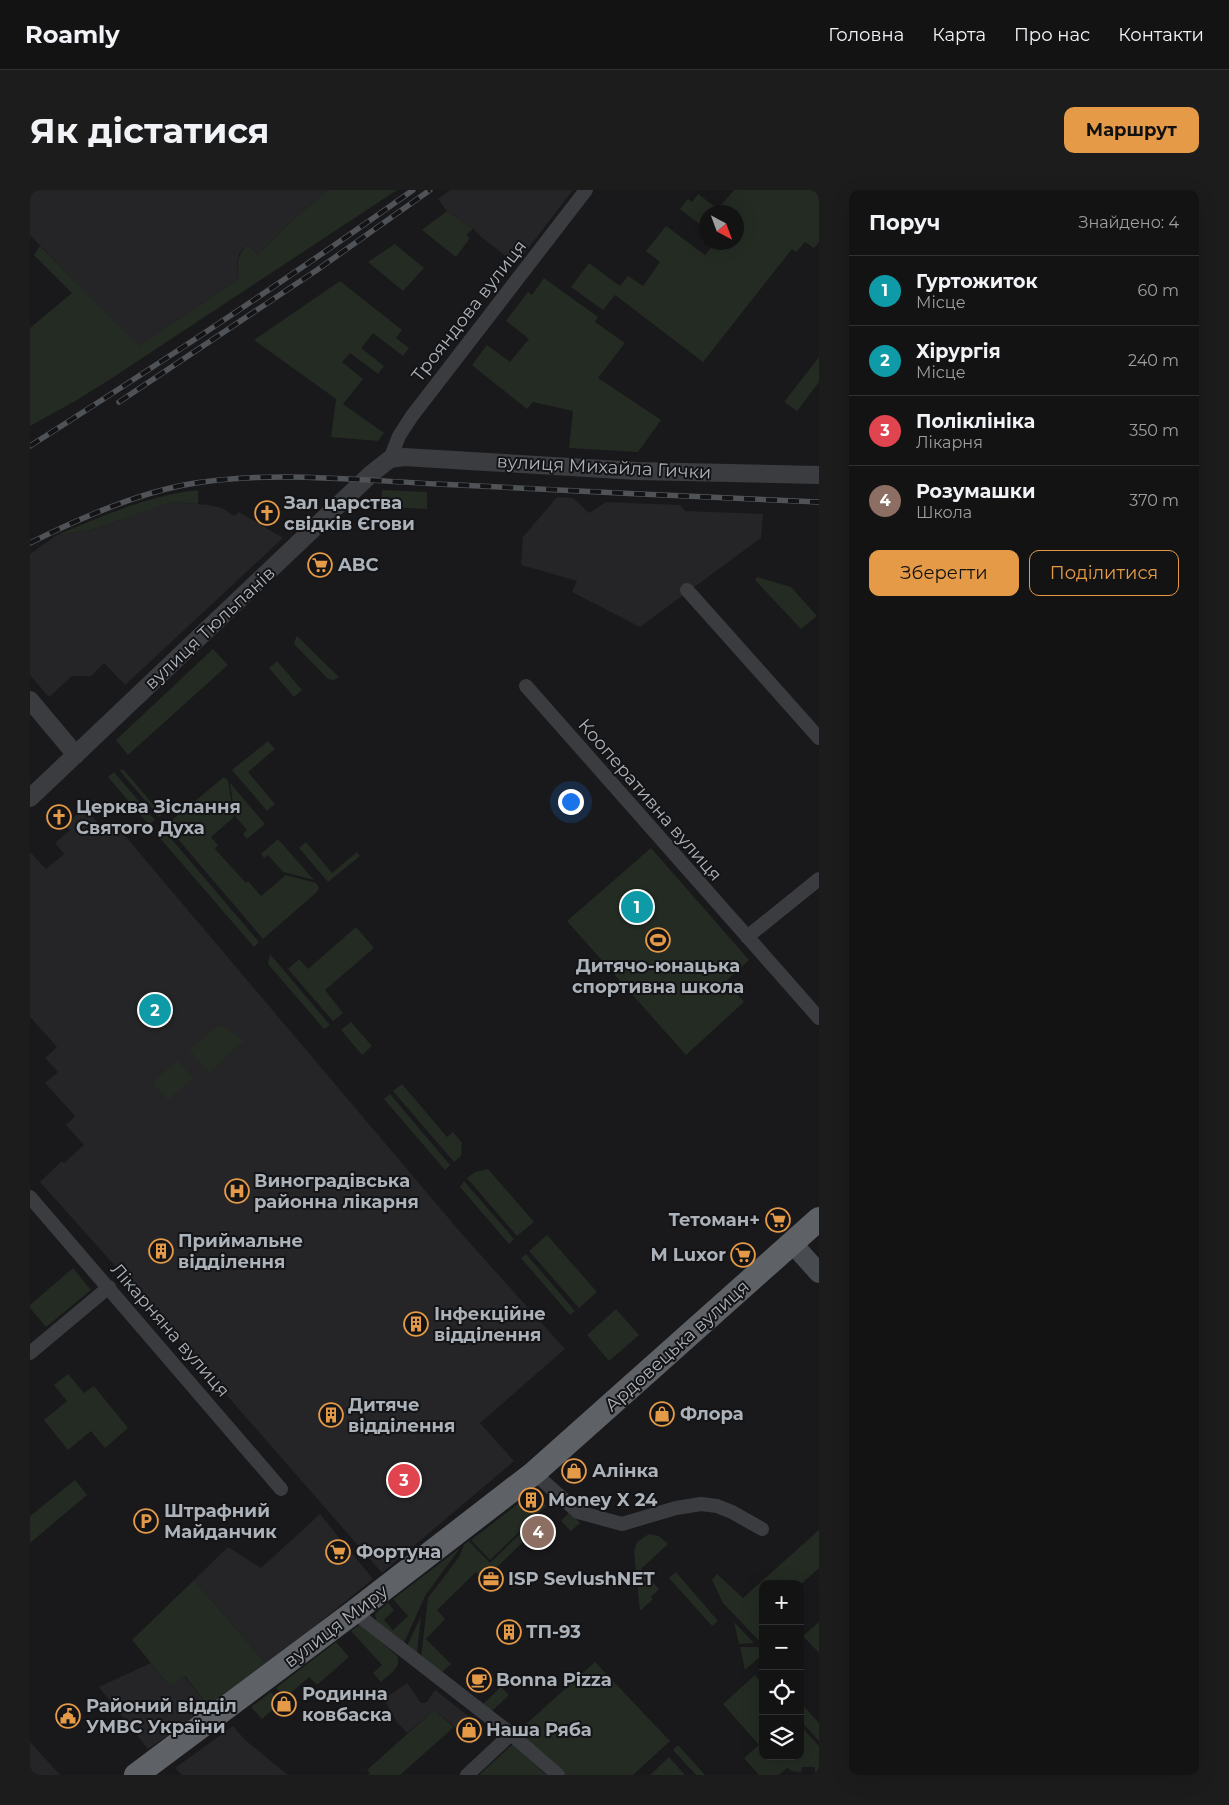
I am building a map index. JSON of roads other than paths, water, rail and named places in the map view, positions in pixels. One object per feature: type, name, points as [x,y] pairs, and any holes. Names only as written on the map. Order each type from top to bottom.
[{"type":"highway","name":"Ардовецька вулиця","points":[[534,1473],[819,1219]]},
{"type":"highway","name":"вулиця Миру","points":[[136,1775],[354,1612],[534,1473]]},
{"type":"main road","points":[[792,1243],[819,1273]]},
{"type":"street","name":"Трояндова вулиця","points":[[390,460],[400,436],[412,416],[586,190]]},
{"type":"street","name":"вулиця Михайла Гички","points":[[390,460],[404,457],[637,471],[819,475]]},
{"type":"street","name":"вулиця Тюльпанів","points":[[30,798],[361,484],[390,460]]},
{"type":"street","points":[[687,590],[819,738]]},
{"type":"street","name":"Кооперативна вулиця","points":[[526,686],[819,1018]]},
{"type":"street","points":[[30,700],[76,755]]},
{"type":"street","points":[[747,937],[819,879]]},
{"type":"street","name":"Лікарняна вулиця","points":[[30,1197],[281,1489]]},
{"type":"street","points":[[30,1353],[109,1287]]},
{"type":"street","points":[[534,1473],[578,1512],[622,1524],[676,1508],[701,1504],[716,1506],[732,1512],[762,1530]]},
{"type":"street","points":[[354,1612],[511,1734],[558,1775]]},
{"type":"street","points":[[467,1775],[511,1734]]},
{"type":"railway","points":[[30,446],[223,321],[413,190]]},
{"type":"railway","points":[[119,402],[317,270],[430,190]]},
{"type":"railway","points":[[30,543],[85,517],[145,495],[184,485],[246,478],[310,477],[819,502]]},
{"type":"place","name":"Зал царства свідків Єгови","points":[[267,513]]},
{"type":"place","name":"ABC","points":[[320,565]]},
{"type":"place","name":"Церква Зіслання Святого Духа","points":[[59,817]]},
{"type":"place","name":"Гуртожиток","points":[[637,907]]},
{"type":"place","name":"Дитячо-юнацька спортивна школа","points":[[658,940]]},
{"type":"place","name":"Хірургія","points":[[155,1010]]},
{"type":"place","name":"Виноградівська районна лікарня","points":[[237,1191]]},
{"type":"place","name":"Тетоман+","points":[[778,1220]]},
{"type":"place","name":"Приймальне відділення","points":[[161,1251]]},
{"type":"place","name":"M Luxor","points":[[743,1255]]},
{"type":"place","name":"Інфекційне відділення","points":[[416,1324]]},
{"type":"place","name":"Флора","points":[[662,1414]]},
{"type":"place","name":"Дитяче відділення","points":[[331,1415]]},
{"type":"place","name":"Алінка","points":[[574,1471]]},
{"type":"place","name":"Поліклініка","points":[[404,1480]]},
{"type":"place","name":"Money X 24","points":[[531,1500]]},
{"type":"place","name":"Штрафний Майданчик","points":[[146,1521]]},
{"type":"place","name":"Розумашки","points":[[538,1532]]},
{"type":"place","name":"Фортуна","points":[[338,1552]]},
{"type":"place","name":"ISP SevlushNET","points":[[491,1579]]},
{"type":"place","name":"ТП-93","points":[[509,1632]]},
{"type":"place","name":"Bonna Pizza","points":[[479,1680]]},
{"type":"place","name":"Родинна ковбаска","points":[[284,1704]]},
{"type":"place","name":"Районий відділ УМВС України","points":[[68,1716]]},
{"type":"place","name":"Наша Ряба","points":[[469,1730]]}]
